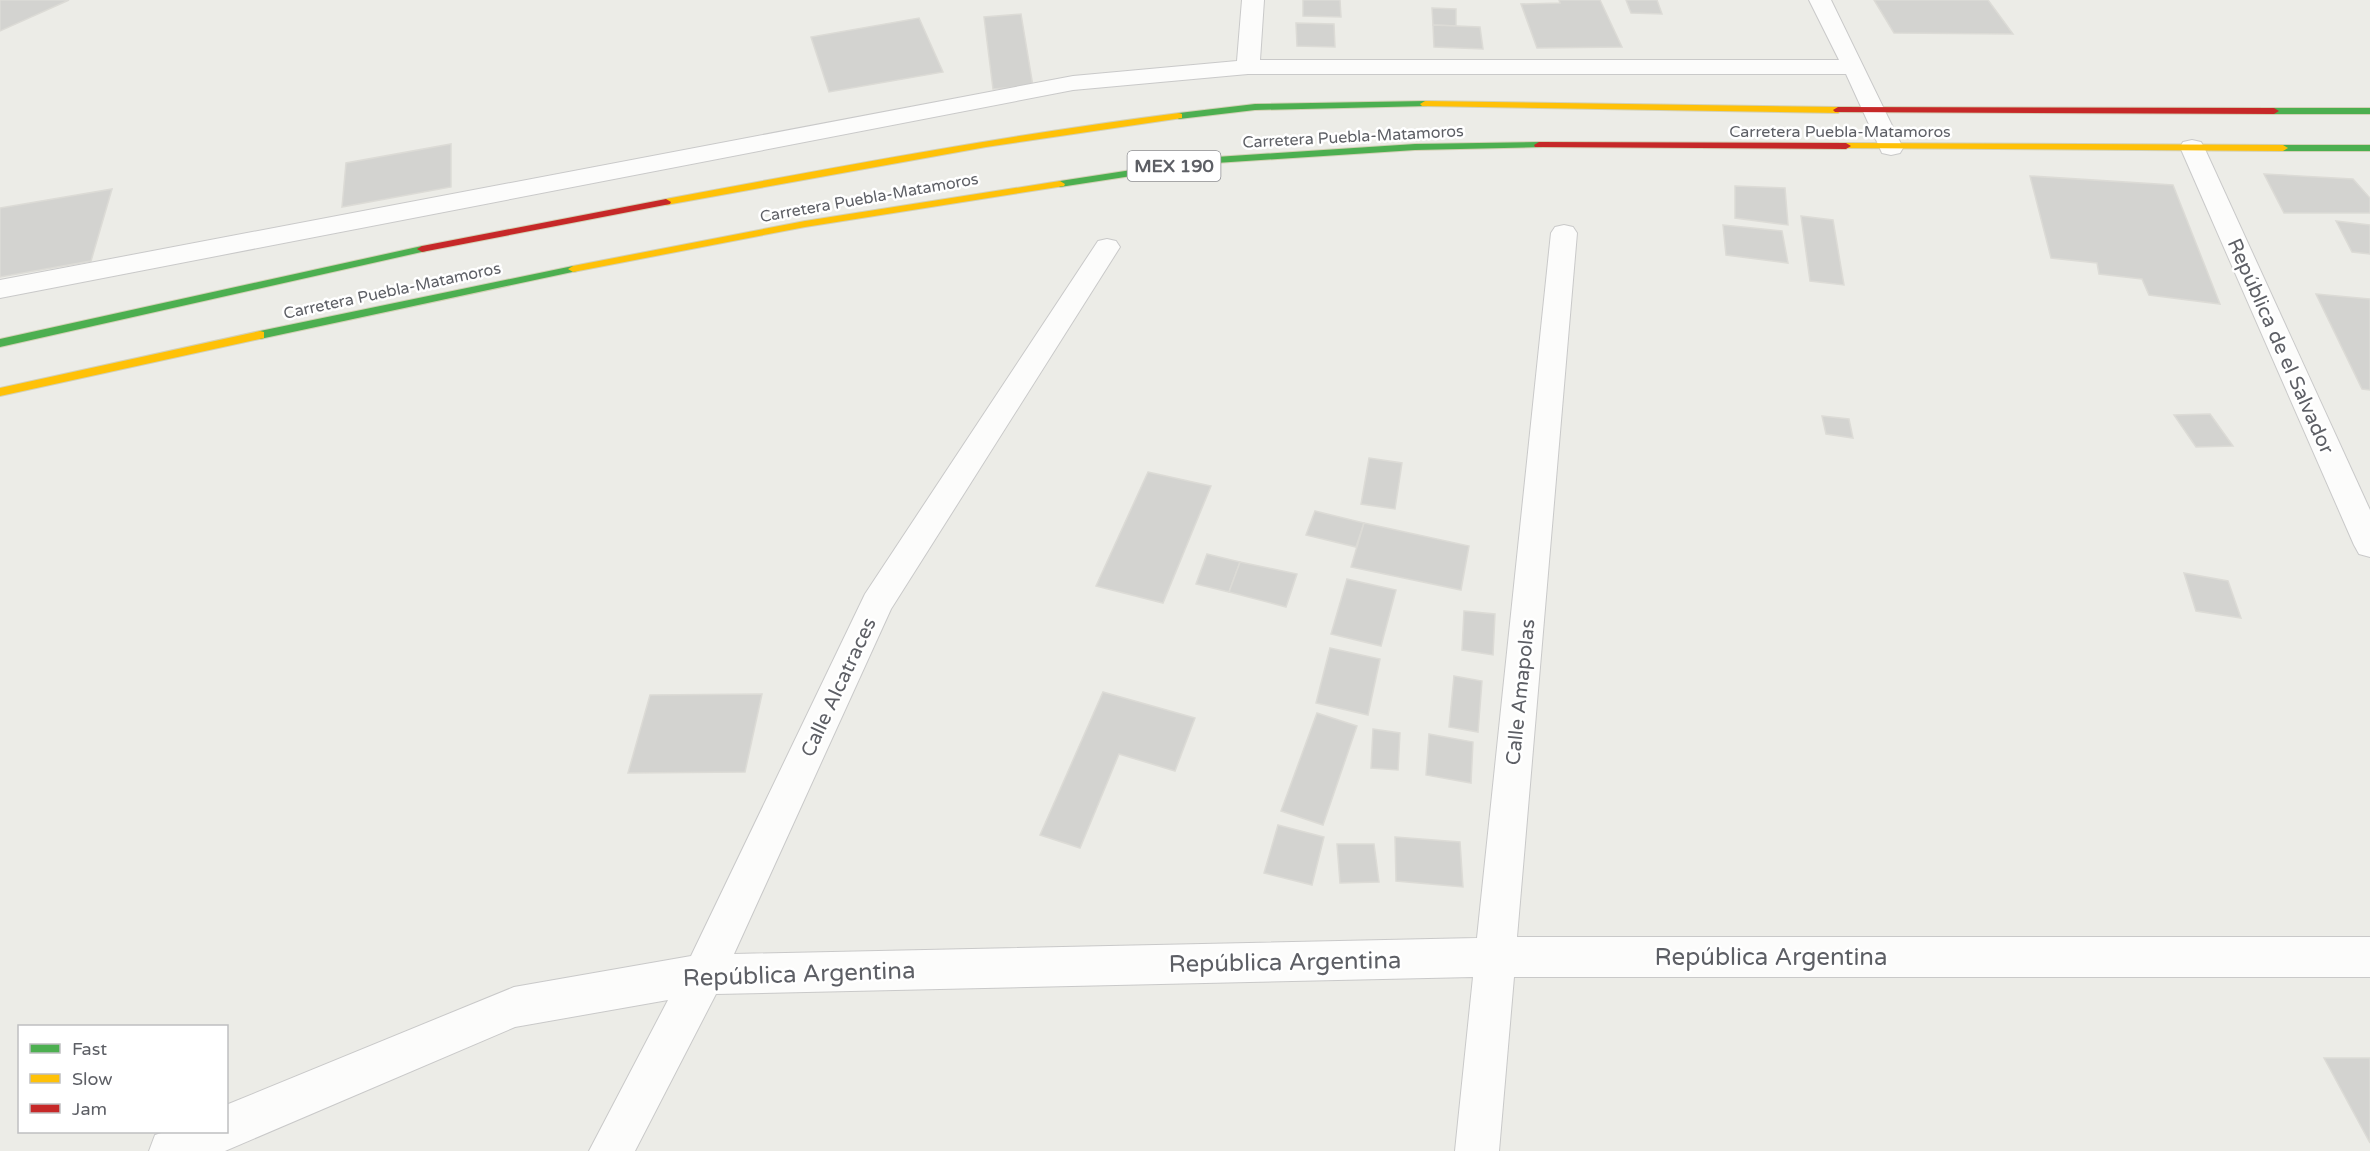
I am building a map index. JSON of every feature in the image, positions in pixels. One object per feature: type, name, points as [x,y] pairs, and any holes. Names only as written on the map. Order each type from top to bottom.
[{"type":"main road","name":"Carretera Puebla-Matamoros","points":[[0,343],[426,248],[848,168],[1112,124],[1255,107],[1402,104],[1873,110],[2370,111]]},
{"type":"main road","name":"Carretera Puebla-Matamoros","points":[[0,392],[461,291],[805,224],[1216,160],[1415,147],[1578,145],[1891,148],[2370,148]]},
{"type":"street","points":[[1248,68],[1253,0]]},
{"type":"street","points":[[1820,0],[1854,66],[1891,148]]},
{"type":"street","points":[[0,289],[1073,83],[1248,68],[1854,66]]},
{"type":"street","name":"República de el Salvador","points":[[2192,147],[2370,544]]},
{"type":"street","name":"Calle Amapolas","points":[[1477,1151],[1564,234]]},
{"type":"street","name":"Calle Alcatraces","points":[[611,1151],[704,974],[877,603],[1107,247]]},
{"type":"street","name":"República Argentina","points":[[228,1127],[514,1007],[704,974],[1495,957],[2370,957]]},
{"type":"street","points":[[171,1151],[212,1133]]},
{"type":"building","points":[[0,0],[69,0],[0,31]]},
{"type":"building","points":[[1303,0],[1340,0],[1341,17],[1303,16]]},
{"type":"building","points":[[1559,0],[1600,0],[1622,47],[1537,48],[1521,4],[1560,3]]},
{"type":"building","points":[[1626,0],[1657,0],[1662,14],[1631,13]]},
{"type":"building","points":[[1874,0],[1988,0],[2013,34],[1894,33]]},
{"type":"building","points":[[1432,8],[1456,9],[1456,26],[1433,25]]},
{"type":"building","points":[[1021,14],[1033,86],[993,89],[984,17]]},
{"type":"building","points":[[919,18],[943,72],[829,92],[811,37]]},
{"type":"building","points":[[1296,23],[1334,24],[1335,47],[1297,46]]},
{"type":"building","points":[[1433,25],[1480,27],[1483,49],[1434,47]]},
{"type":"building","points":[[451,144],[451,187],[342,207],[346,163]]},
{"type":"building","points":[[2264,174],[2353,179],[2370,198],[2370,213],[2284,213]]},
{"type":"building","points":[[2030,176],[2173,185],[2220,304],[2149,295],[2142,279],[2099,274],[2097,263],[2051,258]]},
{"type":"building","points":[[1735,186],[1785,188],[1788,225],[1735,218]]},
{"type":"building","points":[[112,189],[91,261],[0,277],[0,208]]},
{"type":"building","points":[[1801,216],[1833,220],[1844,285],[1810,281]]},
{"type":"building","points":[[2336,221],[2370,225],[2370,254],[2352,252]]},
{"type":"building","points":[[1723,225],[1782,231],[1788,263],[1726,255]]},
{"type":"building","points":[[2316,294],[2370,299],[2370,390],[2362,389]]},
{"type":"building","points":[[2210,414],[2233,446],[2196,447],[2174,415]]},
{"type":"building","points":[[1822,416],[1849,419],[1853,438],[1826,434]]},
{"type":"building","points":[[1369,458],[1402,463],[1395,509],[1361,504]]},
{"type":"building","points":[[1148,472],[1211,486],[1163,603],[1096,586]]},
{"type":"building","points":[[1315,511],[1364,523],[1356,547],[1306,535]]},
{"type":"building","points":[[1364,523],[1469,546],[1461,590],[1351,567]]},
{"type":"building","points":[[1207,554],[1240,562],[1229,592],[1196,584]]},
{"type":"building","points":[[1240,562],[1297,574],[1286,607],[1229,592]]},
{"type":"building","points":[[2184,573],[2228,581],[2241,618],[2196,611]]},
{"type":"building","points":[[1347,579],[1396,590],[1381,646],[1331,634]]},
{"type":"building","points":[[1464,611],[1495,614],[1493,655],[1462,650]]},
{"type":"building","points":[[1330,648],[1380,659],[1368,715],[1316,703]]},
{"type":"building","points":[[1454,676],[1482,681],[1478,732],[1449,727]]},
{"type":"building","points":[[1103,692],[1195,718],[1175,771],[1119,754],[1080,848],[1040,835]]},
{"type":"building","points":[[762,694],[745,772],[628,773],[650,695]]},
{"type":"building","points":[[1317,713],[1357,726],[1323,825],[1281,811]]},
{"type":"building","points":[[1373,729],[1400,733],[1398,770],[1371,768]]},
{"type":"building","points":[[1429,734],[1473,742],[1471,783],[1426,775]]},
{"type":"building","points":[[1278,825],[1324,837],[1312,885],[1264,873]]},
{"type":"building","points":[[1395,837],[1460,842],[1463,887],[1396,881]]},
{"type":"building","points":[[1337,844],[1374,844],[1379,882],[1340,883]]},
{"type":"building","points":[[2324,1058],[2370,1058],[2370,1143]]},
{"type":"traffic: fast","points":[[1179,116],[1255,107],[1425,104]]},
{"type":"traffic: fast","points":[[2274,111],[2370,111]]},
{"type":"traffic: fast","points":[[1060,184],[1216,160],[1415,147],[1539,145]]},
{"type":"traffic: fast","points":[[2283,148],[2370,148]]},
{"type":"traffic: fast","points":[[0,343],[422,249]]},
{"type":"traffic: fast","points":[[260,335],[573,269]]},
{"type":"traffic: slow","points":[[1425,104],[1838,110]]},
{"type":"traffic: slow","points":[[666,202],[1050,133],[1179,116]]},
{"type":"traffic: slow","points":[[1846,146],[2283,148]]},
{"type":"traffic: slow","points":[[573,269],[805,224],[1060,184]]},
{"type":"traffic: slow","points":[[0,392],[260,335]]},
{"type":"traffic: jam","points":[[1838,110],[2274,111]]},
{"type":"traffic: jam","points":[[1539,145],[1846,146]]},
{"type":"traffic: jam","points":[[422,249],[666,202]]}]
